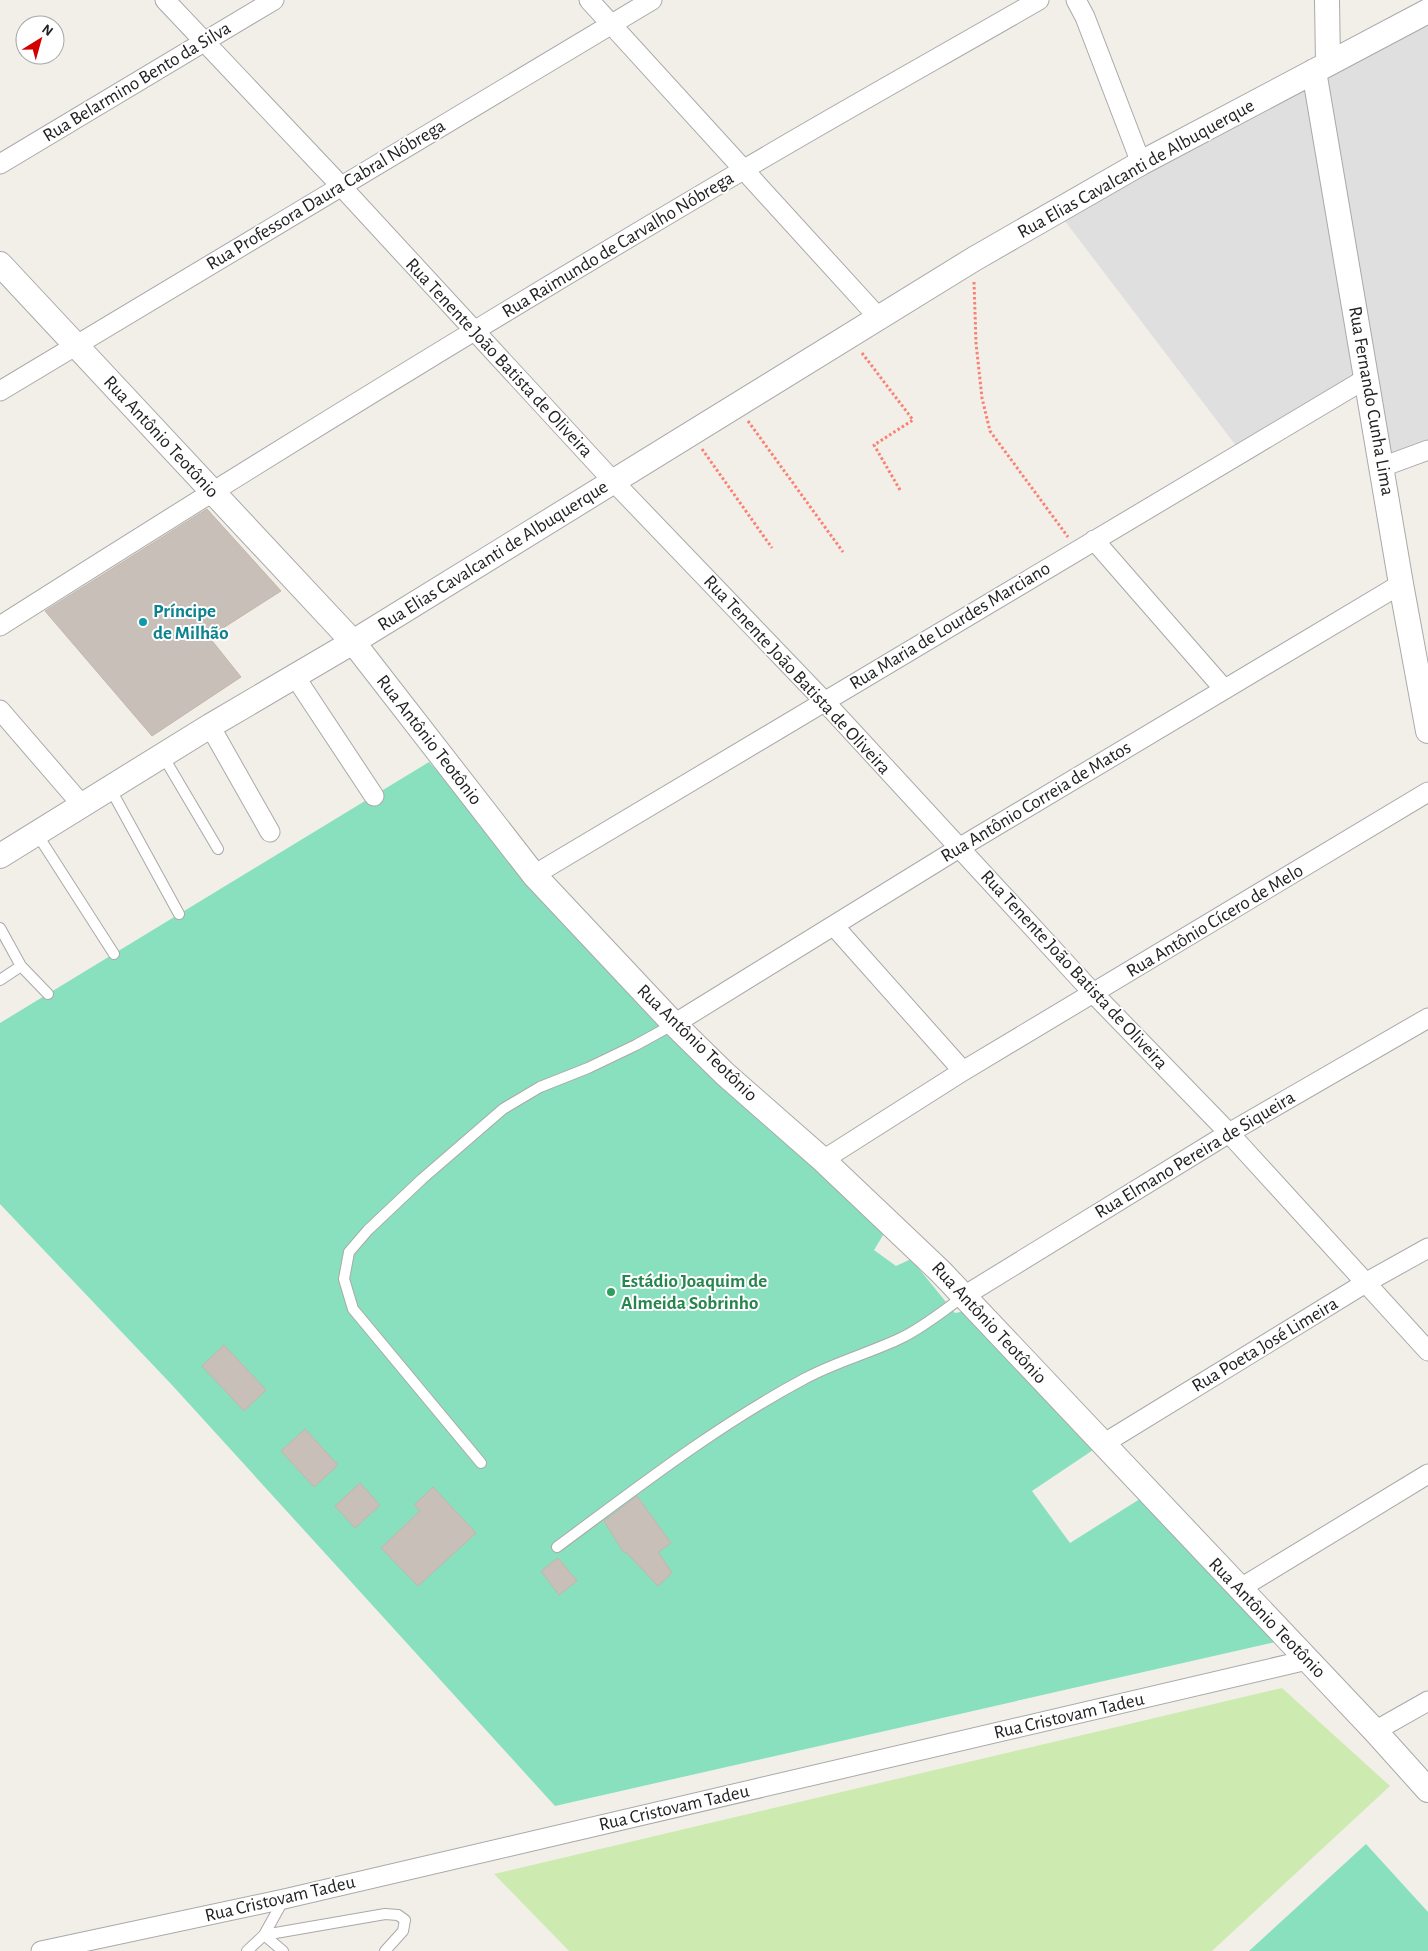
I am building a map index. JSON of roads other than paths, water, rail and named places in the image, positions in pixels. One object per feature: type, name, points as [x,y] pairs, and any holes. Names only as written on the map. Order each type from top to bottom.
[{"type":"street","name":"Rua Tenente João Batista de Oliveira","points":[[165,0],[341,186],[613,482],[824,701],[1094,994],[1229,1133],[1428,1351]]},
{"type":"street","name":"Rua Belarmino Bento da Silva","points":[[0,164],[274,0]]},
{"type":"street","points":[[589,0],[878,317]]},
{"type":"street","name":"Rua Professora Daura Cabral Nóbrega","points":[[0,391],[652,0]]},
{"type":"street","name":"Rua Raimundo de Carvalho Nóbrega","points":[[0,626],[212,491],[474,332],[744,170],[1038,0]]},
{"type":"street","points":[[1076,0],[1085,17],[1140,163]]},
{"type":"street","name":"Rua Fernando Cunha Lima","points":[[1327,0],[1321,67],[1367,378],[1401,584],[1428,731]]},
{"type":"street","name":"Rua Elias Cavalcanti de Albuquerque","points":[[0,856],[294,675],[353,642],[974,259],[1140,163],[1428,11]]},
{"type":"street","name":"Rua Antônio Teotônio","points":[[0,264],[353,642],[534,875],[674,1024],[908,1239],[964,1296],[1375,1731],[1428,1790]]},
{"type":"street","name":"Rua Maria de Lourdes Marciano","points":[[534,875],[1367,378]]},
{"type":"street","points":[[1382,467],[1428,450]]},
{"type":"street","points":[[1094,540],[1224,689]]},
{"type":"street","name":"Rua Antônio Correia de Matos","points":[[674,1024],[959,848],[1401,584]]},
{"type":"street","points":[[294,675],[374,796]]},
{"type":"street","points":[[0,710],[82,805]]},
{"type":"street","points":[[210,726],[270,832]]},
{"type":"street","name":"Rua Antônio Cícero de Melo","points":[[823,1160],[964,1072],[1428,792]]},
{"type":"street","points":[[834,926],[964,1072]]},
{"type":"street","name":"Rua Elmano Pereira de Siqueira","points":[[964,1296],[1229,1133],[1428,1018]]},
{"type":"street","name":"Rua Poeta José Limeira","points":[[1103,1444],[1367,1282],[1428,1248]]},
{"type":"street","points":[[1239,1588],[1428,1474]]},
{"type":"street","name":"Rua Cristovam Tadeu","points":[[41,1951],[284,1899],[1307,1660]]},
{"type":"street","points":[[1375,1731],[1428,1702]]},
{"type":"lane","points":[[162,756],[218,849]]},
{"type":"lane","points":[[110,788],[179,914]]},
{"type":"lane","points":[[37,834],[114,954]]},
{"type":"lane","points":[[0,928],[22,966],[48,994]]},
{"type":"lane","points":[[0,980],[22,966]]},
{"type":"lane","points":[[481,1463],[353,1309],[344,1279],[349,1252],[368,1230],[422,1179],[503,1110],[540,1087],[628,1049],[674,1024]]},
{"type":"lane","points":[[557,1547],[645,1482],[737,1419],[836,1363],[903,1338],[964,1296]]},
{"type":"lane","points":[[247,1951],[264,1935],[284,1899]]},
{"type":"lane","points":[[264,1935],[384,1914],[398,1915],[405,1920],[403,1931],[385,1951]]},
{"type":"lane","points":[[264,1935],[282,1951]]},
{"type":"place","name":"Príncipe de Milhão","points":[[143,622]]},
{"type":"place","name":"Estádio Joaquim de Almeida Sobrinho","points":[[611,1292]]}]
